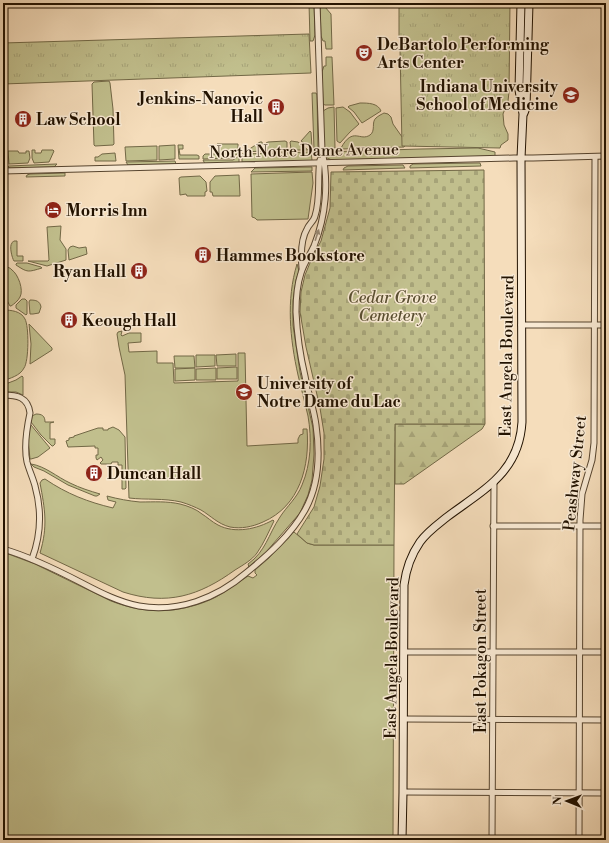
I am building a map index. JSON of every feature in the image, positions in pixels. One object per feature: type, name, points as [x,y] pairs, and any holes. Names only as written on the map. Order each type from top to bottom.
[{"type":"main road","name":"East Angela Boulevard","points":[[402,840],[404,585],[407,568],[414,550],[429,531],[494,482],[504,472],[513,457],[521,433],[521,158],[523,114],[519,90],[521,3]]},
{"type":"main road","name":"East Angela Boulevard","points":[[523,114],[526,108],[529,3]]},
{"type":"street","points":[[3,549],[32,559],[116,599],[136,605],[172,607],[200,601],[212,596],[241,578],[265,557],[305,511],[311,496],[316,474],[318,452],[316,425],[300,352],[296,301],[302,271],[312,249],[324,208],[325,192],[322,163],[317,3]]},
{"type":"street","name":"North Notre Dame Avenue","points":[[3,172],[606,156]]},
{"type":"street","name":"Peashway Street","points":[[579,840],[580,526],[581,502],[592,460],[594,443],[595,157]]},
{"type":"street","points":[[302,271],[302,244],[306,229],[315,216],[322,163]]},
{"type":"street","points":[[302,250],[307,251],[312,249]]},
{"type":"street","points":[[522,325],[606,325]]},
{"type":"street","points":[[3,395],[14,395],[25,401],[30,413],[26,436],[27,462],[35,485],[39,503],[40,519],[39,534],[32,559]]},
{"type":"street","name":"East Pokagon Street","points":[[492,840],[494,482]]},
{"type":"street","points":[[494,526],[606,526]]},
{"type":"street","points":[[404,652],[606,652]]},
{"type":"street","points":[[403,719],[606,720]]},
{"type":"street","points":[[403,792],[606,793]]},
{"type":"green space","points":[[309,3],[314,3],[315,35],[313,41],[310,41]]},
{"type":"green space","points":[[321,3],[325,3],[325,7],[331,14],[332,49],[326,49],[325,41],[323,41],[321,36]]},
{"type":"green space","points":[[399,3],[510,3],[509,92],[508,101],[503,114],[508,140],[501,145],[500,148],[402,146],[400,49],[404,43],[402,39],[399,38]]},
{"type":"green space","points":[[309,34],[311,73],[3,84],[3,43]]},
{"type":"green space","points":[[326,57],[332,57],[334,105],[323,104],[322,72],[324,66],[326,66]]},
{"type":"green space","points":[[109,81],[113,109],[114,144],[95,146],[92,84],[94,82]]},
{"type":"green space","points":[[312,93],[316,93],[317,95],[318,150],[314,149]]},
{"type":"green space","points":[[360,103],[369,103],[378,106],[381,111],[362,123],[354,112],[348,107]]},
{"type":"green space","points":[[334,107],[335,148],[324,150],[323,111]]},
{"type":"green space","points":[[343,107],[350,112],[359,124],[340,143],[337,141],[336,108]]},
{"type":"green space","points":[[384,113],[391,117],[393,124],[407,144],[404,147],[341,148],[345,141],[353,136],[366,137],[370,135],[373,131],[375,120]]},
{"type":"green space","points":[[310,131],[312,147],[311,148],[301,141]]},
{"type":"green space","points":[[291,141],[298,142],[308,150],[292,150]]},
{"type":"green space","points":[[262,142],[262,151],[245,152]]},
{"type":"green space","points":[[268,142],[287,142],[286,151],[267,150],[266,143]]},
{"type":"green space","points":[[217,144],[238,144],[238,153],[232,158],[203,159],[205,154],[218,154]]},
{"type":"green space","points":[[175,145],[175,159],[159,160],[159,146]]},
{"type":"green space","points":[[178,145],[183,145],[183,149],[179,149],[180,155],[197,155],[199,156],[199,159],[179,159]]},
{"type":"green space","points":[[157,146],[157,160],[126,161],[125,147]]},
{"type":"green space","points":[[478,148],[495,152],[495,156],[332,160],[327,158],[324,152],[420,149]]},
{"type":"green space","points":[[32,150],[35,150],[35,153],[41,153],[42,150],[54,151],[49,162],[34,163],[32,158]]},
{"type":"green space","points":[[8,151],[26,153],[26,151],[29,151],[30,158],[28,163],[9,164]]},
{"type":"green space","points":[[311,152],[311,161],[242,162],[242,154]]},
{"type":"green space","points":[[115,153],[116,161],[95,161],[95,157],[102,154]]},
{"type":"green space","points":[[239,156],[239,163],[205,164],[203,160],[233,160]]},
{"type":"green space","points":[[175,161],[176,164],[128,165],[126,162]]},
{"type":"green space","points":[[480,163],[481,166],[410,168],[413,164]]},
{"type":"green space","points":[[57,164],[54,167],[8,167],[9,166]]},
{"type":"green space","points":[[403,165],[405,168],[343,170],[348,166]]},
{"type":"green space","points":[[312,167],[312,171],[251,172],[255,168]]},
{"type":"green space","name":"Cedar Grove Cemetery","points":[[484,170],[485,424],[395,424],[394,545],[314,545],[307,543],[297,534],[314,507],[320,486],[324,459],[324,433],[300,312],[301,292],[305,275],[321,241],[330,208],[331,172]]},
{"type":"green space","points":[[312,172],[313,183],[308,219],[257,220],[252,217],[251,174]]},
{"type":"green space","points":[[65,173],[65,176],[26,177],[30,174]]},
{"type":"green space","points":[[239,175],[240,196],[213,196],[212,192],[210,192],[210,182],[215,176]]},
{"type":"green space","points":[[200,176],[206,182],[207,191],[205,192],[205,196],[187,196],[186,194],[180,195],[179,178]]},
{"type":"green space","points":[[3,222],[6,230],[7,241],[5,256],[3,259]]},
{"type":"green space","points":[[61,226],[60,240],[66,249],[66,260],[47,266],[28,261],[49,260],[47,227]]},
{"type":"green space","points":[[14,241],[17,241],[17,256],[23,256],[23,261],[14,261],[13,259],[11,245]]},
{"type":"green space","points":[[73,246],[79,248],[86,247],[87,254],[69,260],[68,250]]},
{"type":"green space","points":[[17,263],[27,263],[42,268],[26,271],[16,265]]},
{"type":"green space","points":[[297,264],[299,271],[293,301],[293,325],[300,372],[313,428],[314,454],[312,480],[308,495],[300,513],[266,552],[249,567],[248,564],[259,554],[280,517],[300,490],[309,460],[310,442],[308,416],[295,361],[290,320],[291,291]]},
{"type":"green space","points":[[3,266],[10,268],[14,272],[21,286],[20,297],[11,306],[3,293]]},
{"type":"green space","points":[[22,299],[27,301],[26,315],[16,308],[16,305]]},
{"type":"green space","points":[[30,300],[40,303],[41,307],[39,313],[30,314]]},
{"type":"green space","points":[[3,310],[16,312],[23,316],[26,323],[28,344],[26,364],[22,371],[3,381],[3,347],[5,347],[5,339],[3,339]]},
{"type":"green space","points":[[29,324],[52,348],[52,350],[30,364],[31,344]]},
{"type":"green space","points":[[122,331],[122,336],[129,333],[141,333],[141,342],[128,343],[129,352],[157,351],[157,363],[173,363],[174,383],[238,381],[238,353],[245,353],[247,446],[298,443],[300,435],[303,434],[303,429],[307,429],[307,457],[300,483],[286,506],[276,515],[259,524],[234,528],[222,524],[201,510],[181,502],[129,498],[125,375],[117,334],[118,332]]},
{"type":"green space","points":[[236,354],[236,366],[217,366],[216,355]]},
{"type":"green space","points":[[196,355],[215,355],[215,366],[196,367]]},
{"type":"green space","points":[[174,356],[194,356],[195,368],[175,368]]},
{"type":"green space","points":[[237,367],[237,379],[217,379],[217,368]]},
{"type":"green space","points":[[195,368],[195,380],[175,381],[175,369]]},
{"type":"green space","points":[[216,368],[216,380],[196,380],[196,369]]},
{"type":"green space","points":[[22,376],[23,395],[16,392],[3,392],[3,385]]},
{"type":"green space","points":[[36,414],[43,416],[45,422],[54,422],[50,423],[50,439],[55,439],[55,444],[53,446],[41,435],[31,422],[32,416]]},
{"type":"green space","points":[[395,424],[485,424],[482,429],[404,484],[395,484]]},
{"type":"green space","points":[[31,425],[50,448],[38,457],[30,459],[28,439]]},
{"type":"green space","points":[[113,427],[119,430],[125,437],[125,489],[122,489],[122,465],[118,465],[118,462],[101,464],[100,463],[103,460],[101,457],[97,460],[96,455],[98,455],[98,448],[95,448],[95,446],[68,447],[66,441],[69,440],[69,438],[98,428],[108,430]]},
{"type":"green space","points":[[31,464],[46,469],[74,485],[100,494],[95,496],[68,485]]},
{"type":"green space","points":[[45,479],[78,497],[113,508],[116,502],[108,500],[107,496],[136,502],[165,502],[183,505],[192,508],[225,528],[239,530],[253,528],[273,520],[274,521],[262,545],[253,558],[222,579],[195,592],[182,596],[154,598],[139,596],[123,592],[40,553],[43,543],[45,518],[40,483]]},
{"type":"green space","points":[[294,532],[307,543],[314,545],[394,545],[393,840],[3,840],[3,552],[35,564],[111,601],[132,608],[164,611],[185,608],[201,603],[220,595],[248,576],[253,578],[257,575],[255,570],[269,558],[291,533]]},
{"type":"place","name":"DeBartolo Performing Arts Center","points":[[364,53]]},
{"type":"place","name":"Indiana University School of Medicine","points":[[571,95]]},
{"type":"place","name":"Jenkins-Nanovic Hall","points":[[276,107]]},
{"type":"place","name":"Law School","points":[[23,119]]},
{"type":"place","name":"Morris Inn","points":[[53,210]]},
{"type":"place","name":"Hammes Bookstore","points":[[203,255]]},
{"type":"place","name":"Ryan Hall","points":[[139,271]]},
{"type":"place","name":"Keough Hall","points":[[69,320]]},
{"type":"place","name":"University of Notre Dame du Lac","points":[[244,392]]},
{"type":"place","name":"Duncan Hall","points":[[94,473]]}]
